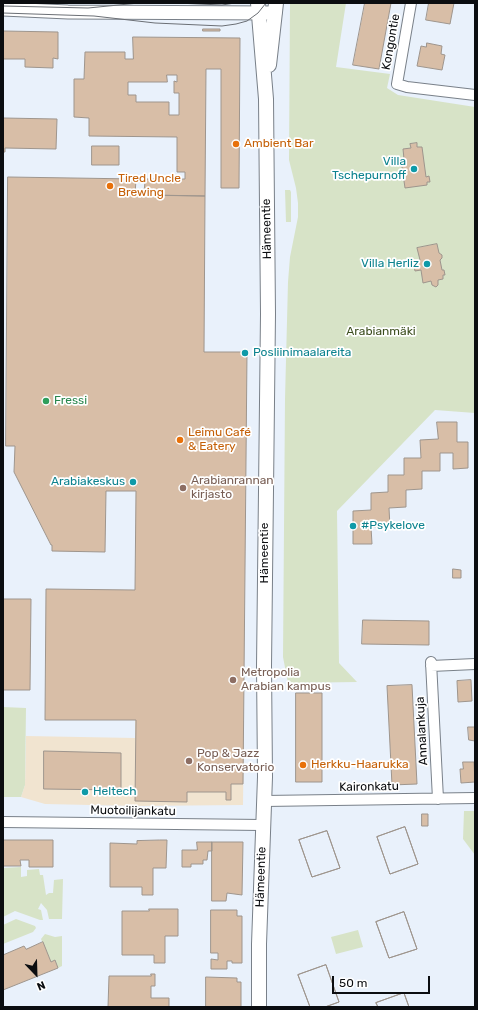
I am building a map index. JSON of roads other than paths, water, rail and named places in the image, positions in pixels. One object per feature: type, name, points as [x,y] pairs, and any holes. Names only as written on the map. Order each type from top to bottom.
[{"type":"main road","name":"Hämeentie","points":[[258,8],[266,99],[268,314],[264,666],[265,777],[258,944],[259,1007]]},
{"type":"main road","name":"Hämeentie","points":[[266,99],[276,8]]},
{"type":"street","name":"Kongontie","points":[[411,3],[397,84],[407,87],[475,95]]},
{"type":"street","points":[[3,10],[68,12],[276,8]]},
{"type":"street","name":"Annalankuja","points":[[438,799],[431,664],[475,664]]},
{"type":"street","name":"Kaironkatu","points":[[264,801],[475,798]]},
{"type":"street","name":"Muotoilijankatu","points":[[3,822],[262,825]]},
{"type":"tram line","points":[[3,6],[88,8],[139,3]]},
{"type":"tram line","points":[[176,3],[222,5],[235,3]]},
{"type":"tram line","points":[[3,13],[94,16],[155,23],[222,26],[247,21],[258,13],[266,3]]},
{"type":"place","name":"Ambient Bar","points":[[236,144]]},
{"type":"place","name":"Villa Tschepurnoff","points":[[414,169]]},
{"type":"place","name":"Tired Uncle Brewing","points":[[110,186]]},
{"type":"place","name":"Villa Herliz","points":[[427,264]]},
{"type":"place","name":"Posliinimaalareita","points":[[245,353]]},
{"type":"place","name":"Fressi","points":[[46,401]]},
{"type":"place","name":"Leimu Café & Eatery","points":[[180,440]]},
{"type":"place","name":"Arabiakeskus","points":[[133,482]]},
{"type":"place","name":"Arabianrannan kirjasto","points":[[183,488]]},
{"type":"place","name":"#Psykelove","points":[[353,526]]},
{"type":"place","name":"Metropolia Arabian kampus","points":[[233,680]]},
{"type":"place","name":"Pop & Jazz Konservatorio","points":[[189,761]]},
{"type":"place","name":"Herkku-Haarukka","points":[[303,765]]},
{"type":"place","name":"Heltech","points":[[85,792]]},
{"type":"park label","name":"Arabianmäki","points":[[381,332]]}]
